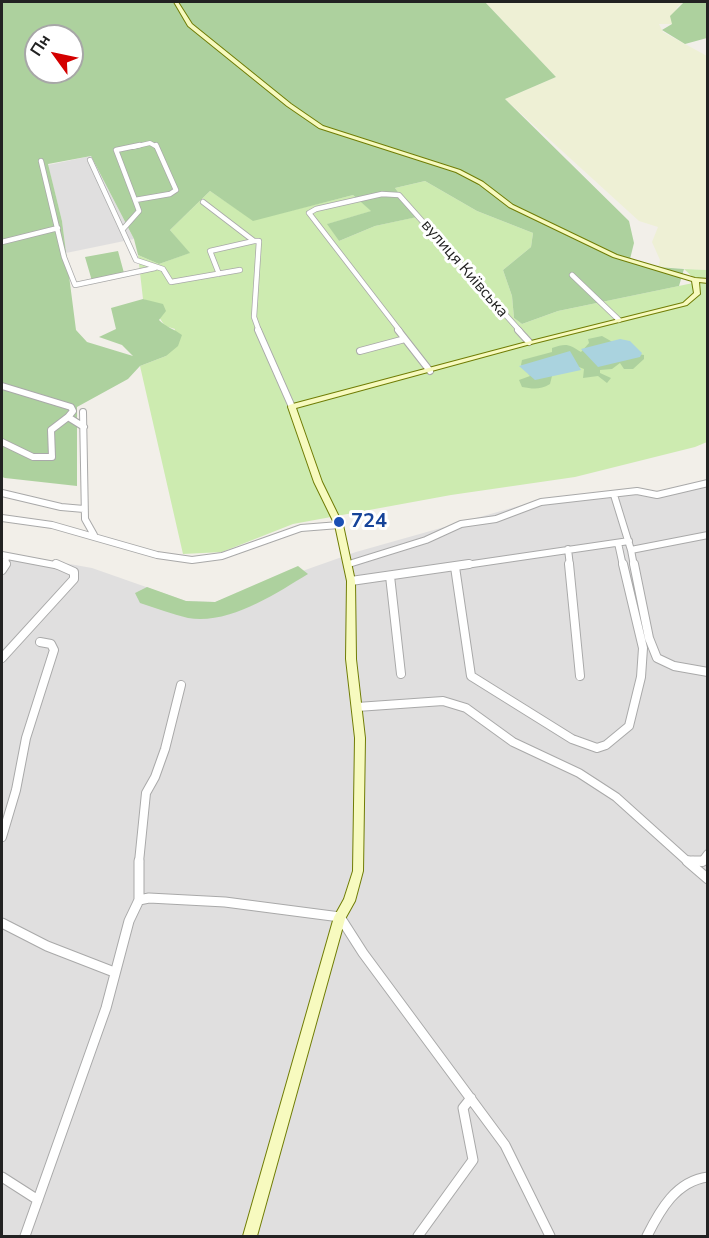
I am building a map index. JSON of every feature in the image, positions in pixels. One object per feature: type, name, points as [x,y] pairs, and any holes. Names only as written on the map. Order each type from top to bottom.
[{"type":"street","points":[[176,2],[190,25],[286,103],[321,127],[458,171],[481,183],[511,206],[595,247],[648,267],[695,280],[708,281]]},
{"type":"street","points":[[123,229],[139,211],[134,200],[116,150],[150,143],[156,144],[176,190],[170,194],[134,200]]},
{"type":"street","points":[[90,160],[136,260],[162,269],[171,282],[240,270]]},
{"type":"street","points":[[41,161],[64,257],[75,285],[155,268]]},
{"type":"street","name":"вулиця Київська","points":[[405,339],[309,213],[316,209],[382,194],[399,195],[529,342]]},
{"type":"street","points":[[203,202],[254,241]]},
{"type":"street","points":[[2,242],[58,228]]},
{"type":"street","points":[[219,274],[210,251],[259,241],[254,317],[262,344],[273,362],[292,407],[318,482],[339,525],[349,564],[351,659],[360,738],[358,871],[349,901],[340,917],[250,1236]]},
{"type":"street","points":[[572,275],[619,320]]},
{"type":"street","points":[[292,407],[529,342],[685,304],[697,294],[695,280]]},
{"type":"street","points":[[360,351],[405,339],[430,371]]},
{"type":"street","points":[[2,386],[71,407],[73,411],[51,430],[54,453],[52,457],[39,459],[2,442]]},
{"type":"street","points":[[83,412],[84,509],[85,519],[94,535]]},
{"type":"street","points":[[68,417],[84,427]]},
{"type":"street","points":[[349,564],[426,540],[461,524],[496,519],[541,502],[637,491],[657,495],[669,494],[708,483]]},
{"type":"street","points":[[2,493],[61,507],[84,509]]},
{"type":"street","points":[[614,495],[629,541],[649,638],[657,658],[674,666],[708,672]]},
{"type":"street","points":[[2,518],[52,525],[94,535],[161,556],[183,560],[207,560],[222,556],[301,528],[339,525]]},
{"type":"street","points":[[631,550],[708,535]]},
{"type":"street","points":[[351,581],[629,541]]},
{"type":"street","points":[[455,567],[471,676],[572,739],[597,748],[606,745],[629,726],[642,667],[643,648],[618,543]]},
{"type":"street","points":[[568,549],[580,676]]},
{"type":"street","points":[[2,570],[7,562],[4,556]]},
{"type":"street","points":[[2,658],[74,579],[74,574],[66,567],[54,562],[4,556]]},
{"type":"street","points":[[390,576],[401,674]]},
{"type":"street","points":[[2,837],[16,790],[26,738],[54,650],[51,644],[40,642]]},
{"type":"street","points":[[25,1236],[106,1008],[129,921],[139,900],[139,864],[146,793],[155,777],[165,749],[181,685]]},
{"type":"street","points":[[357,707],[443,701],[466,708],[513,742],[579,773],[616,797],[708,879]]},
{"type":"street","points":[[686,860],[702,862],[708,854]]},
{"type":"street","points":[[139,900],[149,898],[205,900],[340,917]]},
{"type":"street","points":[[340,917],[363,953],[505,1145],[550,1236]]},
{"type":"street","points":[[2,923],[32,939],[76,957],[94,961],[114,972]]},
{"type":"street","points":[[418,1236],[473,1160],[463,1108],[471,1098]]},
{"type":"street","points":[[2,1177],[38,1200]]},
{"type":"street","points":[[646,1236],[658,1213],[678,1190],[700,1177],[708,1177]]},
{"type":"shaded area","points":[[91,156],[134,239],[66,253],[62,221],[48,165]]},
{"type":"shaded area","points":[[707,480],[707,1236],[2,1236],[2,552],[92,568],[186,601],[215,602],[356,552],[540,500],[635,489],[661,492]]},
{"type":"green space","points":[[2,2],[485,2],[556,77],[505,99],[629,221],[634,243],[630,259],[658,267],[684,269],[679,286],[558,311],[522,324],[514,318],[512,296],[503,270],[531,247],[533,233],[477,211],[425,181],[395,188],[417,217],[375,226],[339,241],[327,224],[371,211],[353,195],[253,221],[210,191],[170,230],[190,253],[159,264],[138,255],[134,239],[91,156],[48,164],[62,221],[76,330],[87,342],[133,356],[122,345],[99,337],[116,329],[111,308],[143,299],[163,304],[166,311],[159,320],[182,335],[178,346],[166,356],[140,366],[128,379],[77,407],[77,486],[2,477]]},
{"type":"green space","points":[[485,2],[684,2],[677,7],[672,24],[659,24],[663,32],[707,56],[707,270],[658,267],[660,260],[652,242],[658,227],[639,221],[505,99],[556,77]]},
{"type":"green space","points":[[684,2],[707,2],[707,38],[685,44],[662,30],[672,24],[670,16]]},
{"type":"green space","points":[[425,181],[477,211],[533,233],[531,247],[503,270],[512,296],[514,318],[522,324],[558,311],[698,282],[684,269],[707,270],[707,442],[575,477],[451,495],[293,524],[222,552],[183,554],[140,366],[166,356],[175,329],[165,326],[148,301],[143,299],[138,255],[159,264],[189,253],[170,230],[210,191],[253,220],[353,195],[372,211],[328,224],[339,241],[375,226],[416,217],[395,188]]},
{"type":"green space","points":[[118,251],[124,273],[92,281],[85,257]]},
{"type":"green space","points":[[602,336],[632,353],[644,355],[644,359],[633,369],[624,369],[620,363],[612,369],[600,370],[600,373],[611,378],[607,383],[598,376],[583,378],[584,369],[579,367],[553,372],[550,384],[543,387],[533,389],[522,387],[519,380],[530,376],[521,365],[522,360],[552,352],[552,348],[561,345],[570,346],[581,352],[589,343],[588,339]]},
{"type":"green space","points":[[298,566],[308,574],[251,606],[219,617],[188,618],[140,603],[135,593],[147,587],[186,601],[215,602]]},
{"type":"water","points":[[620,339],[630,341],[642,353],[640,357],[598,367],[581,349]]},
{"type":"water","points":[[570,351],[581,370],[535,380],[519,366]]},
{"type":"place","name":"724","points":[[339,522]]}]
